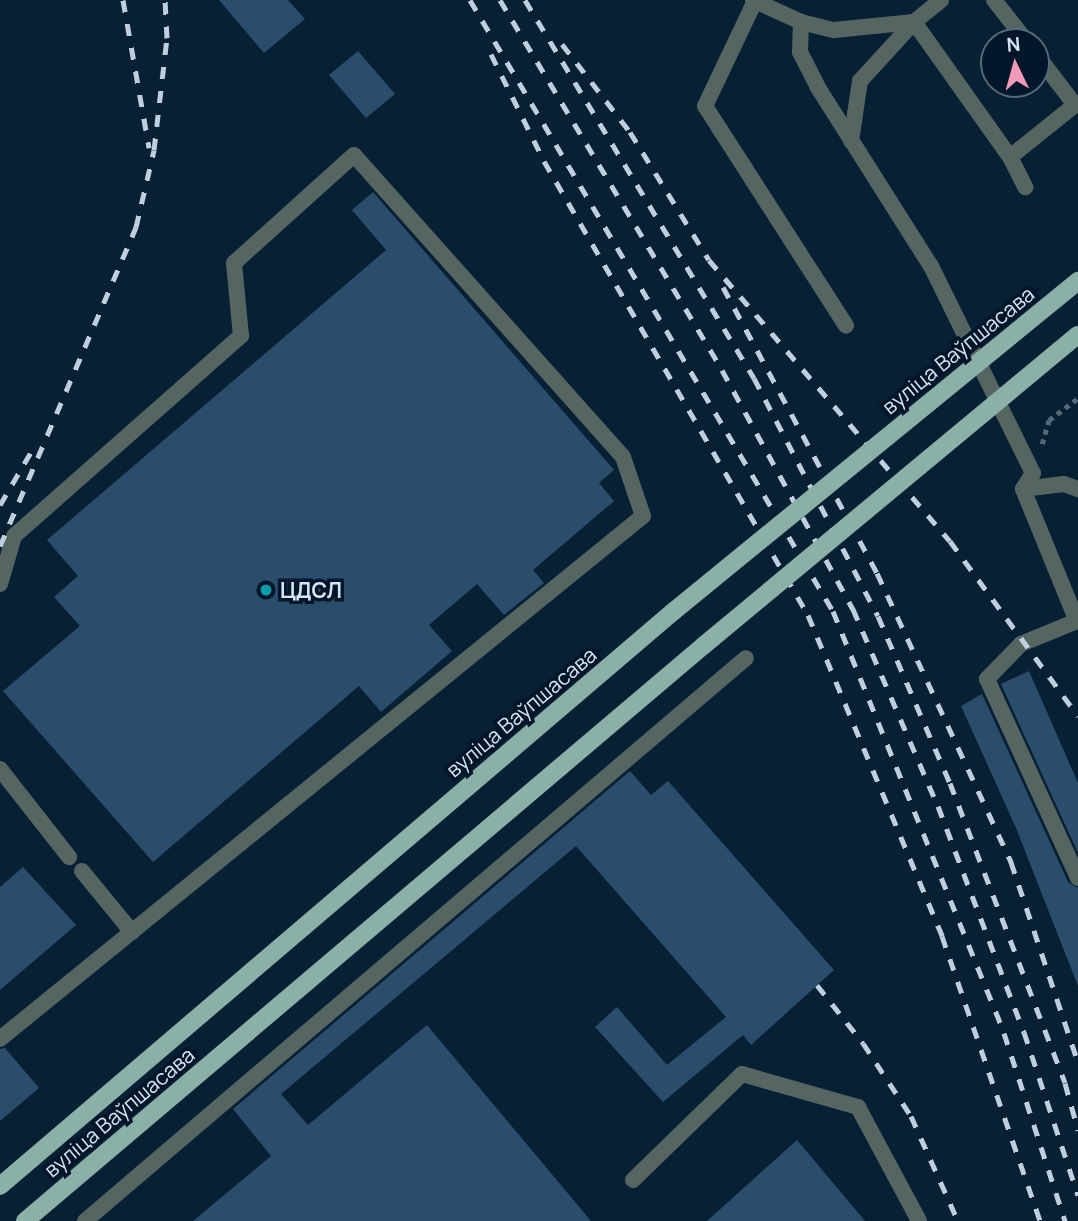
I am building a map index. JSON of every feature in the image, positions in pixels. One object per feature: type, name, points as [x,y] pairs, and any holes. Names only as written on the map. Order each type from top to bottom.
[{"type":"main road","name":"вуліца Ваўпшасава","points":[[0,1186],[674,611],[1078,281]]},
{"type":"main road","name":"вуліца Ваўпшасава","points":[[25,1221],[703,646],[1078,335]]},
{"type":"lane","points":[[851,141],[860,81],[914,22],[941,0]]},
{"type":"lane","points":[[994,0],[1016,28]]},
{"type":"lane","points":[[846,326],[705,106],[753,1],[801,22],[834,30],[914,22]]},
{"type":"lane","points":[[801,22],[800,52],[851,141],[931,266],[1033,473],[1023,489]]},
{"type":"lane","points":[[914,22],[1010,157],[1025,187]]},
{"type":"lane","points":[[1010,157],[1077,107],[1050,72]]},
{"type":"lane","points":[[0,584],[14,536],[241,336],[234,263],[354,155],[623,457],[643,516],[0,1039]]},
{"type":"lane","points":[[1023,489],[1064,484],[1078,489]]},
{"type":"lane","points":[[1023,489],[1077,621],[1021,643],[987,679],[1078,878]]},
{"type":"lane","points":[[86,1221],[746,658]]},
{"type":"lane","points":[[0,769],[69,857]]},
{"type":"lane","points":[[82,871],[132,932]]},
{"type":"lane","points":[[633,1180],[742,1074],[858,1107],[919,1221]]},
{"type":"path","points":[[1033,473],[1049,420],[1078,397]]},
{"type":"building","points":[[219,0],[288,0],[305,19],[264,53]]},
{"type":"building","points":[[358,51],[395,94],[366,118],[329,75]]},
{"type":"building","name":"ЦДСЛ","points":[[373,192],[614,470],[599,483],[614,501],[533,570],[544,583],[504,615],[477,584],[429,625],[452,651],[381,712],[359,686],[153,862],[3,691],[80,626],[54,597],[78,576],[47,540],[386,250],[352,210]]},
{"type":"building","points":[[1029,671],[1078,783],[1078,853],[1001,684]]},
{"type":"building","points":[[982,694],[1068,882],[1078,888],[1078,986],[1016,828],[961,706]]},
{"type":"building","points":[[630,771],[651,795],[668,781],[834,970],[751,1045],[743,1035],[663,1102],[595,1027],[617,1007],[667,1065],[726,1017],[576,846],[281,1094],[308,1125],[427,1025],[591,1221],[193,1221],[271,1156],[233,1109]]},
{"type":"building","points":[[23,867],[76,925],[0,990],[0,887]]},
{"type":"building","points":[[5,1048],[39,1088],[0,1121],[0,1049]]},
{"type":"building","points":[[797,1140],[865,1221],[707,1221]]},
{"type":"railway","points":[[123,0],[149,148]]},
{"type":"railway","points":[[0,546],[136,227],[154,150],[167,38],[165,0]]},
{"type":"railway","points":[[470,0],[833,611],[1004,1033],[1065,1221]]},
{"type":"railway","points":[[500,0],[722,370],[853,609],[938,806],[1024,1032],[1078,1195]]},
{"type":"railway","points":[[525,0],[754,378],[878,616],[950,783],[1065,1083],[1078,1130]]},
{"type":"railway","points":[[562,44],[630,132],[709,260],[950,541],[1078,716]]},
{"type":"railway","points":[[491,54],[544,161],[808,615],[942,936],[1040,1221]]},
{"type":"railway","points":[[723,287],[877,573],[1011,862],[1078,1062]]},
{"type":"railway","points":[[0,505],[35,445]]},
{"type":"railway","points":[[817,985],[863,1043],[911,1116],[958,1221]]},
{"type":"place","name":"ЦДСЛ","points":[[266,590]]}]
